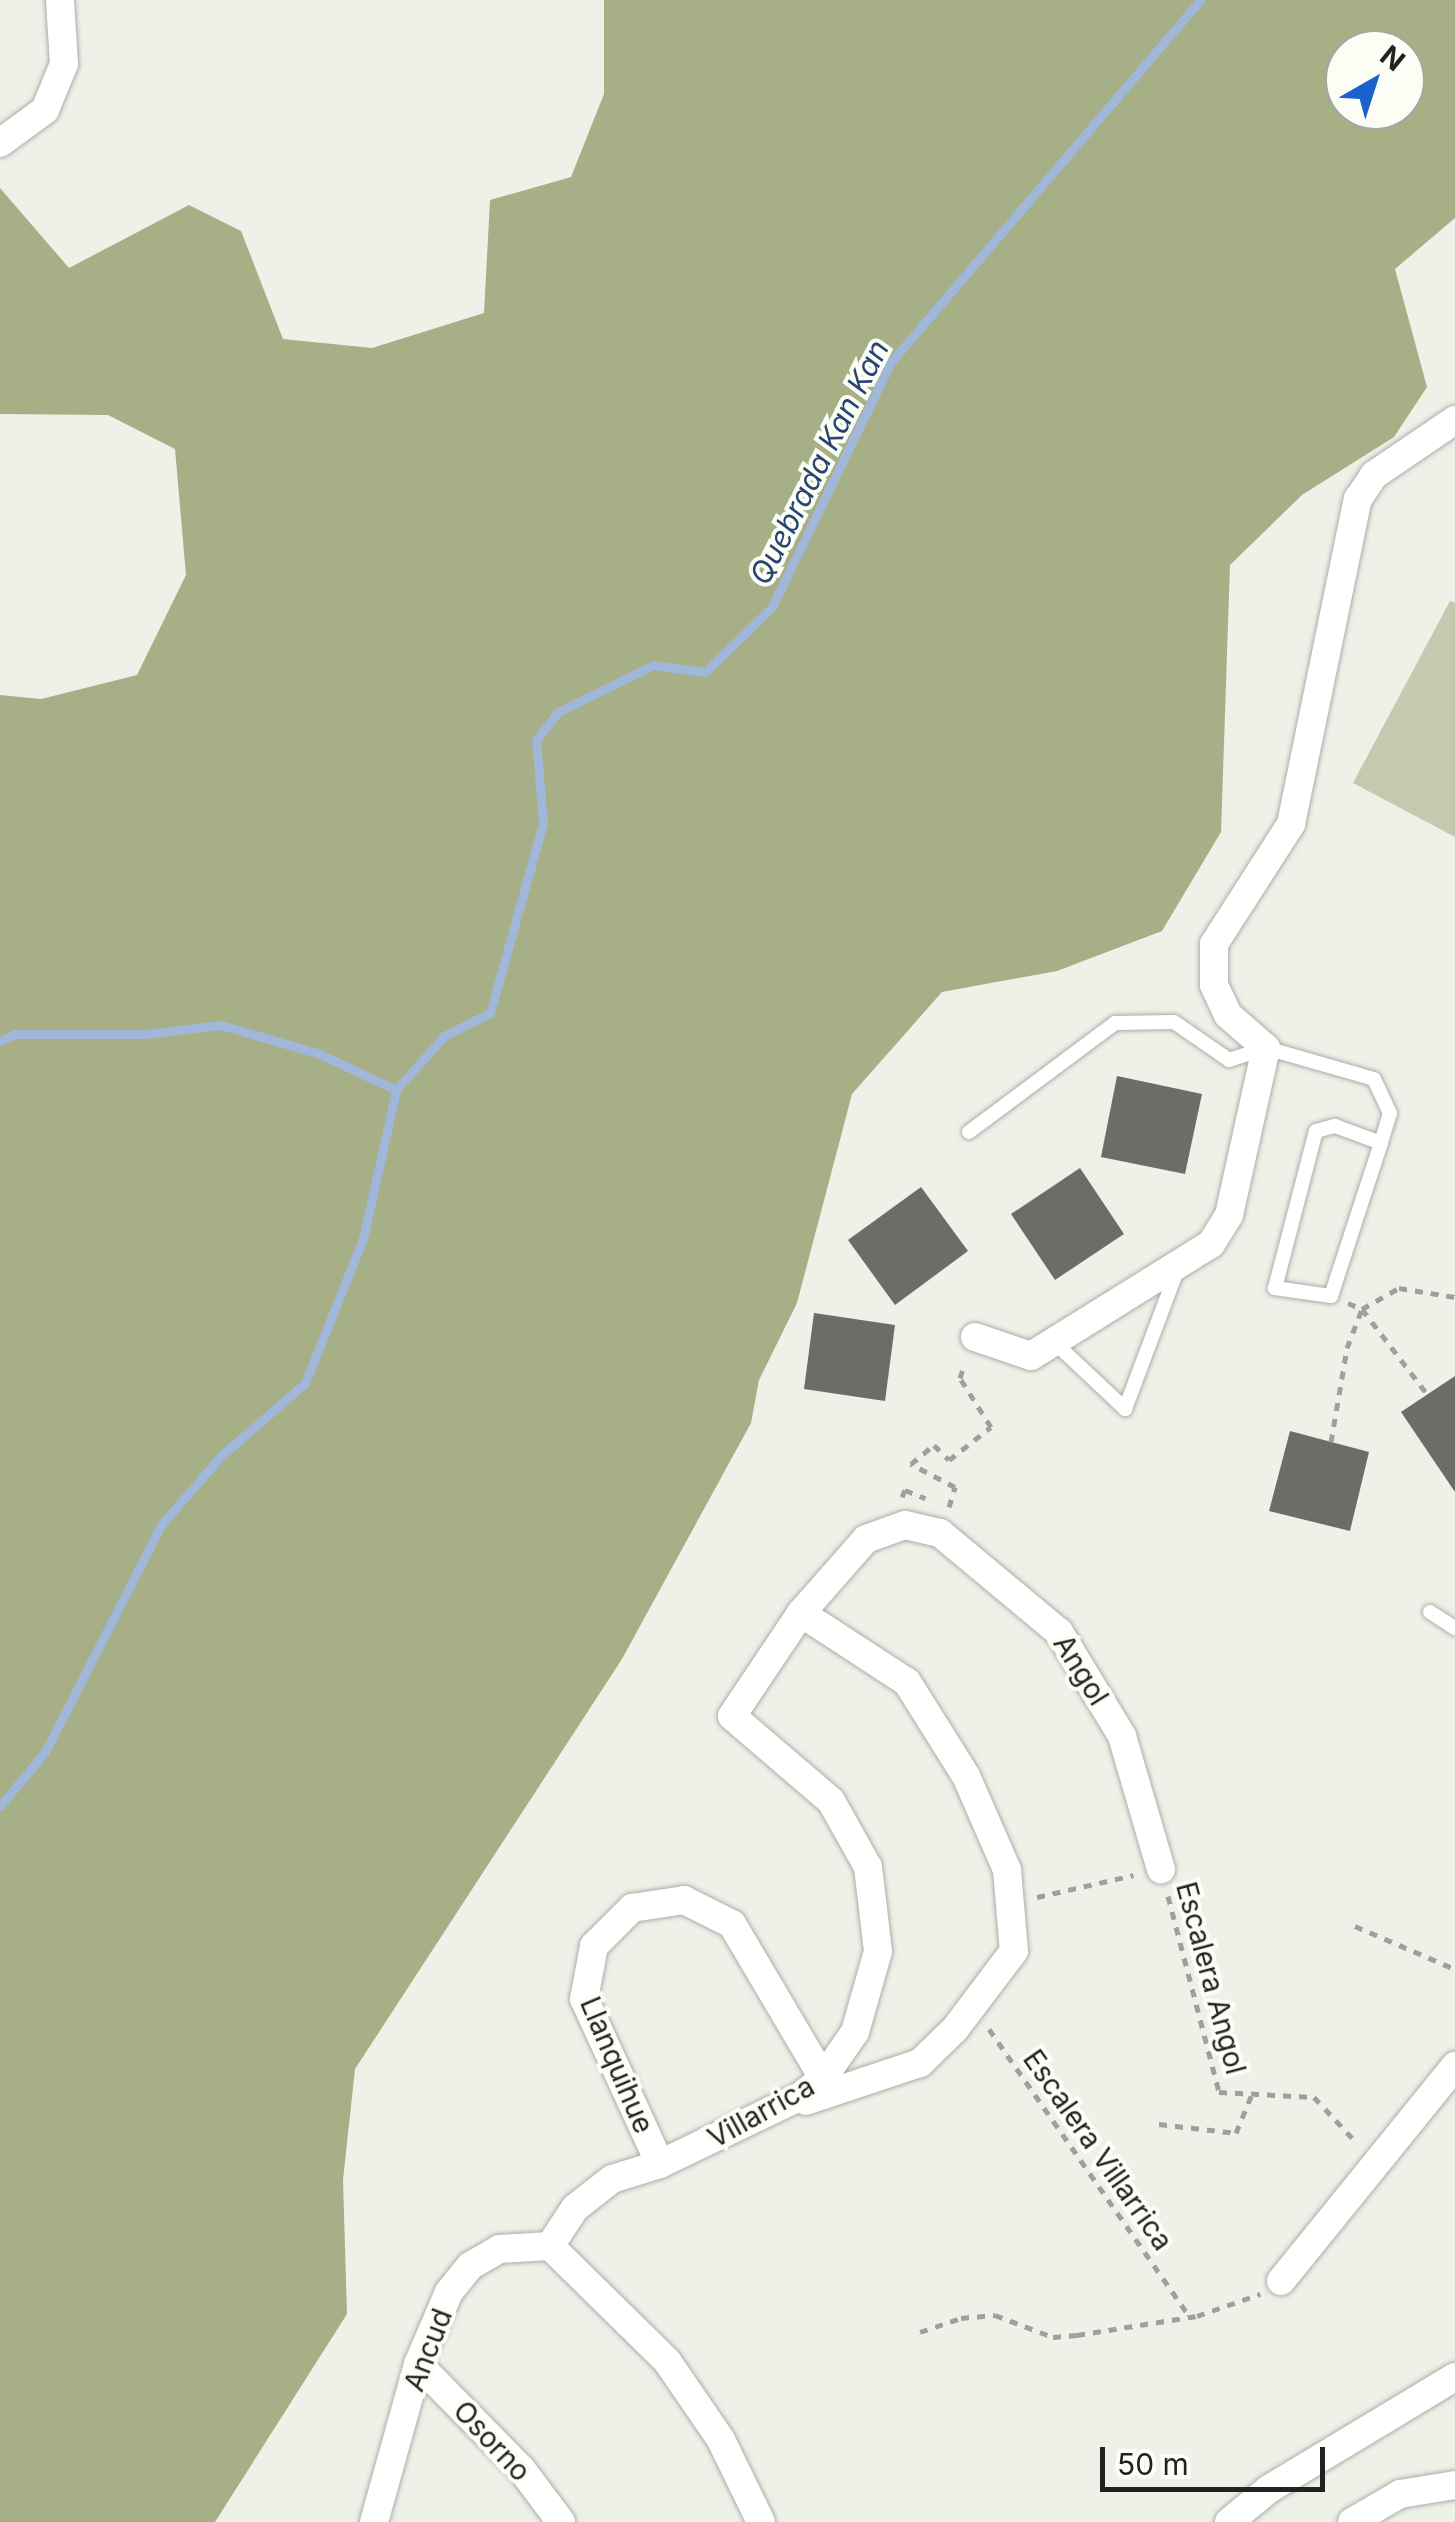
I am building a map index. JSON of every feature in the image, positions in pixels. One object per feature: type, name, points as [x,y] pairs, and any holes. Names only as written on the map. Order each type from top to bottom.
[{"type":"street","points":[[0,143],[45,110],[64,64],[60,0]]},
{"type":"street","points":[[975,1336],[1031,1356],[1211,1244],[1229,1215],[1266,1048],[1228,1014],[1214,985],[1214,944],[1291,824],[1358,499],[1374,474],[1455,420]]},
{"type":"street","name":"Villarrica","points":[[550,2246],[593,2192],[776,2110],[823,2078],[867,2006],[878,1951],[875,1895],[858,1844],[831,1801],[732,1716],[801,1613],[866,1539],[905,1524]]},
{"type":"street","name":"Angol","points":[[905,1524],[940,1533],[1060,1632],[1122,1736],[1161,1869]]},
{"type":"street","points":[[776,2110],[920,2063],[1014,1952],[1008,1870],[966,1776],[907,1682],[801,1613]]},
{"type":"street","name":"Llanquihue","points":[[660,2164],[584,1998],[594,1946],[632,1908],[684,1900],[732,1924],[823,2078]]},
{"type":"street","points":[[1281,2281],[1455,2066]]},
{"type":"street","points":[[550,2246],[667,2361],[721,2440],[761,2522]]},
{"type":"street","name":"Ancud","points":[[374,2522],[418,2364],[450,2292],[470,2266],[499,2249],[550,2246]]},
{"type":"street","name":"Osorno","points":[[418,2364],[522,2470],[560,2522]]},
{"type":"street","points":[[1229,2522],[1268,2489],[1455,2377]]},
{"type":"street","points":[[1352,2522],[1400,2494],[1455,2485]]},
{"type":"lane","points":[[970,1132],[1116,1022],[1174,1022],[1229,1060],[1266,1048],[1374,1079],[1390,1113],[1381,1144],[1331,1296],[1275,1288],[1316,1132],[1335,1126],[1381,1144]]},
{"type":"lane","points":[[1054,1342],[1124,1409],[1180,1263]]},
{"type":"lane","points":[[1430,1612],[1455,1628]]},
{"type":"path","points":[[1332,1442],[1347,1348],[1362,1308],[1399,1288],[1455,1297]]},
{"type":"path","points":[[1331,1296],[1362,1308],[1428,1394]]},
{"type":"path","points":[[905,1524],[896,1510],[905,1490],[950,1507],[954,1487],[911,1464],[934,1445],[949,1460],[991,1427],[960,1378],[975,1336]]},
{"type":"path","points":[[1010,1904],[1161,1869]]},
{"type":"path","name":"Escalera Angol","points":[[1161,1869],[1219,2092],[1314,2097],[1376,2164]]},
{"type":"path","points":[[1355,1926],[1455,1969]]},
{"type":"path","name":"Escalera Villarrica","points":[[972,2006],[1190,2317]]},
{"type":"path","points":[[1160,2124],[1236,2133],[1252,2094]]},
{"type":"path","points":[[920,2332],[961,2318],[994,2315],[1053,2337],[1239,2306],[1281,2281]]},
{"type":"green space","points":[[604,0],[1455,0],[1455,218],[1395,269],[1427,387],[1394,437],[1302,495],[1230,565],[1221,832],[1162,931],[1057,971],[942,992],[852,1094],[797,1303],[759,1380],[751,1423],[622,1659],[355,2069],[343,2180],[347,2314],[215,2522],[0,2522],[0,695],[41,699],[137,675],[186,575],[175,449],[108,415],[0,414],[0,188],[69,268],[189,205],[241,231],[283,339],[372,348],[484,313],[490,200],[571,177],[604,94]]},
{"type":"green space","points":[[1450,601],[1455,603],[1455,837],[1353,783]]},
{"type":"building","points":[[1117,1076],[1202,1094],[1185,1174],[1101,1157]]},
{"type":"building","points":[[1080,1168],[1124,1234],[1055,1280],[1011,1214]]},
{"type":"building","points":[[921,1187],[968,1251],[895,1305],[848,1240]]},
{"type":"building","points":[[814,1313],[895,1325],[885,1401],[804,1389]]},
{"type":"building","points":[[1455,1376],[1455,1492],[1401,1412]]},
{"type":"building","points":[[1290,1431],[1369,1452],[1350,1531],[1269,1511]]},
{"type":"waterway","name":"Quebrada Kan Kan","points":[[0,1806],[45,1752],[161,1525],[221,1456],[305,1383],[363,1239],[396,1090],[444,1036],[490,1013],[543,823],[536,740],[558,712],[653,665],[705,672],[772,607],[891,362],[1200,0]]},
{"type":"waterway","points":[[0,1041],[15,1034],[146,1034],[221,1025],[320,1054],[396,1090]]}]
